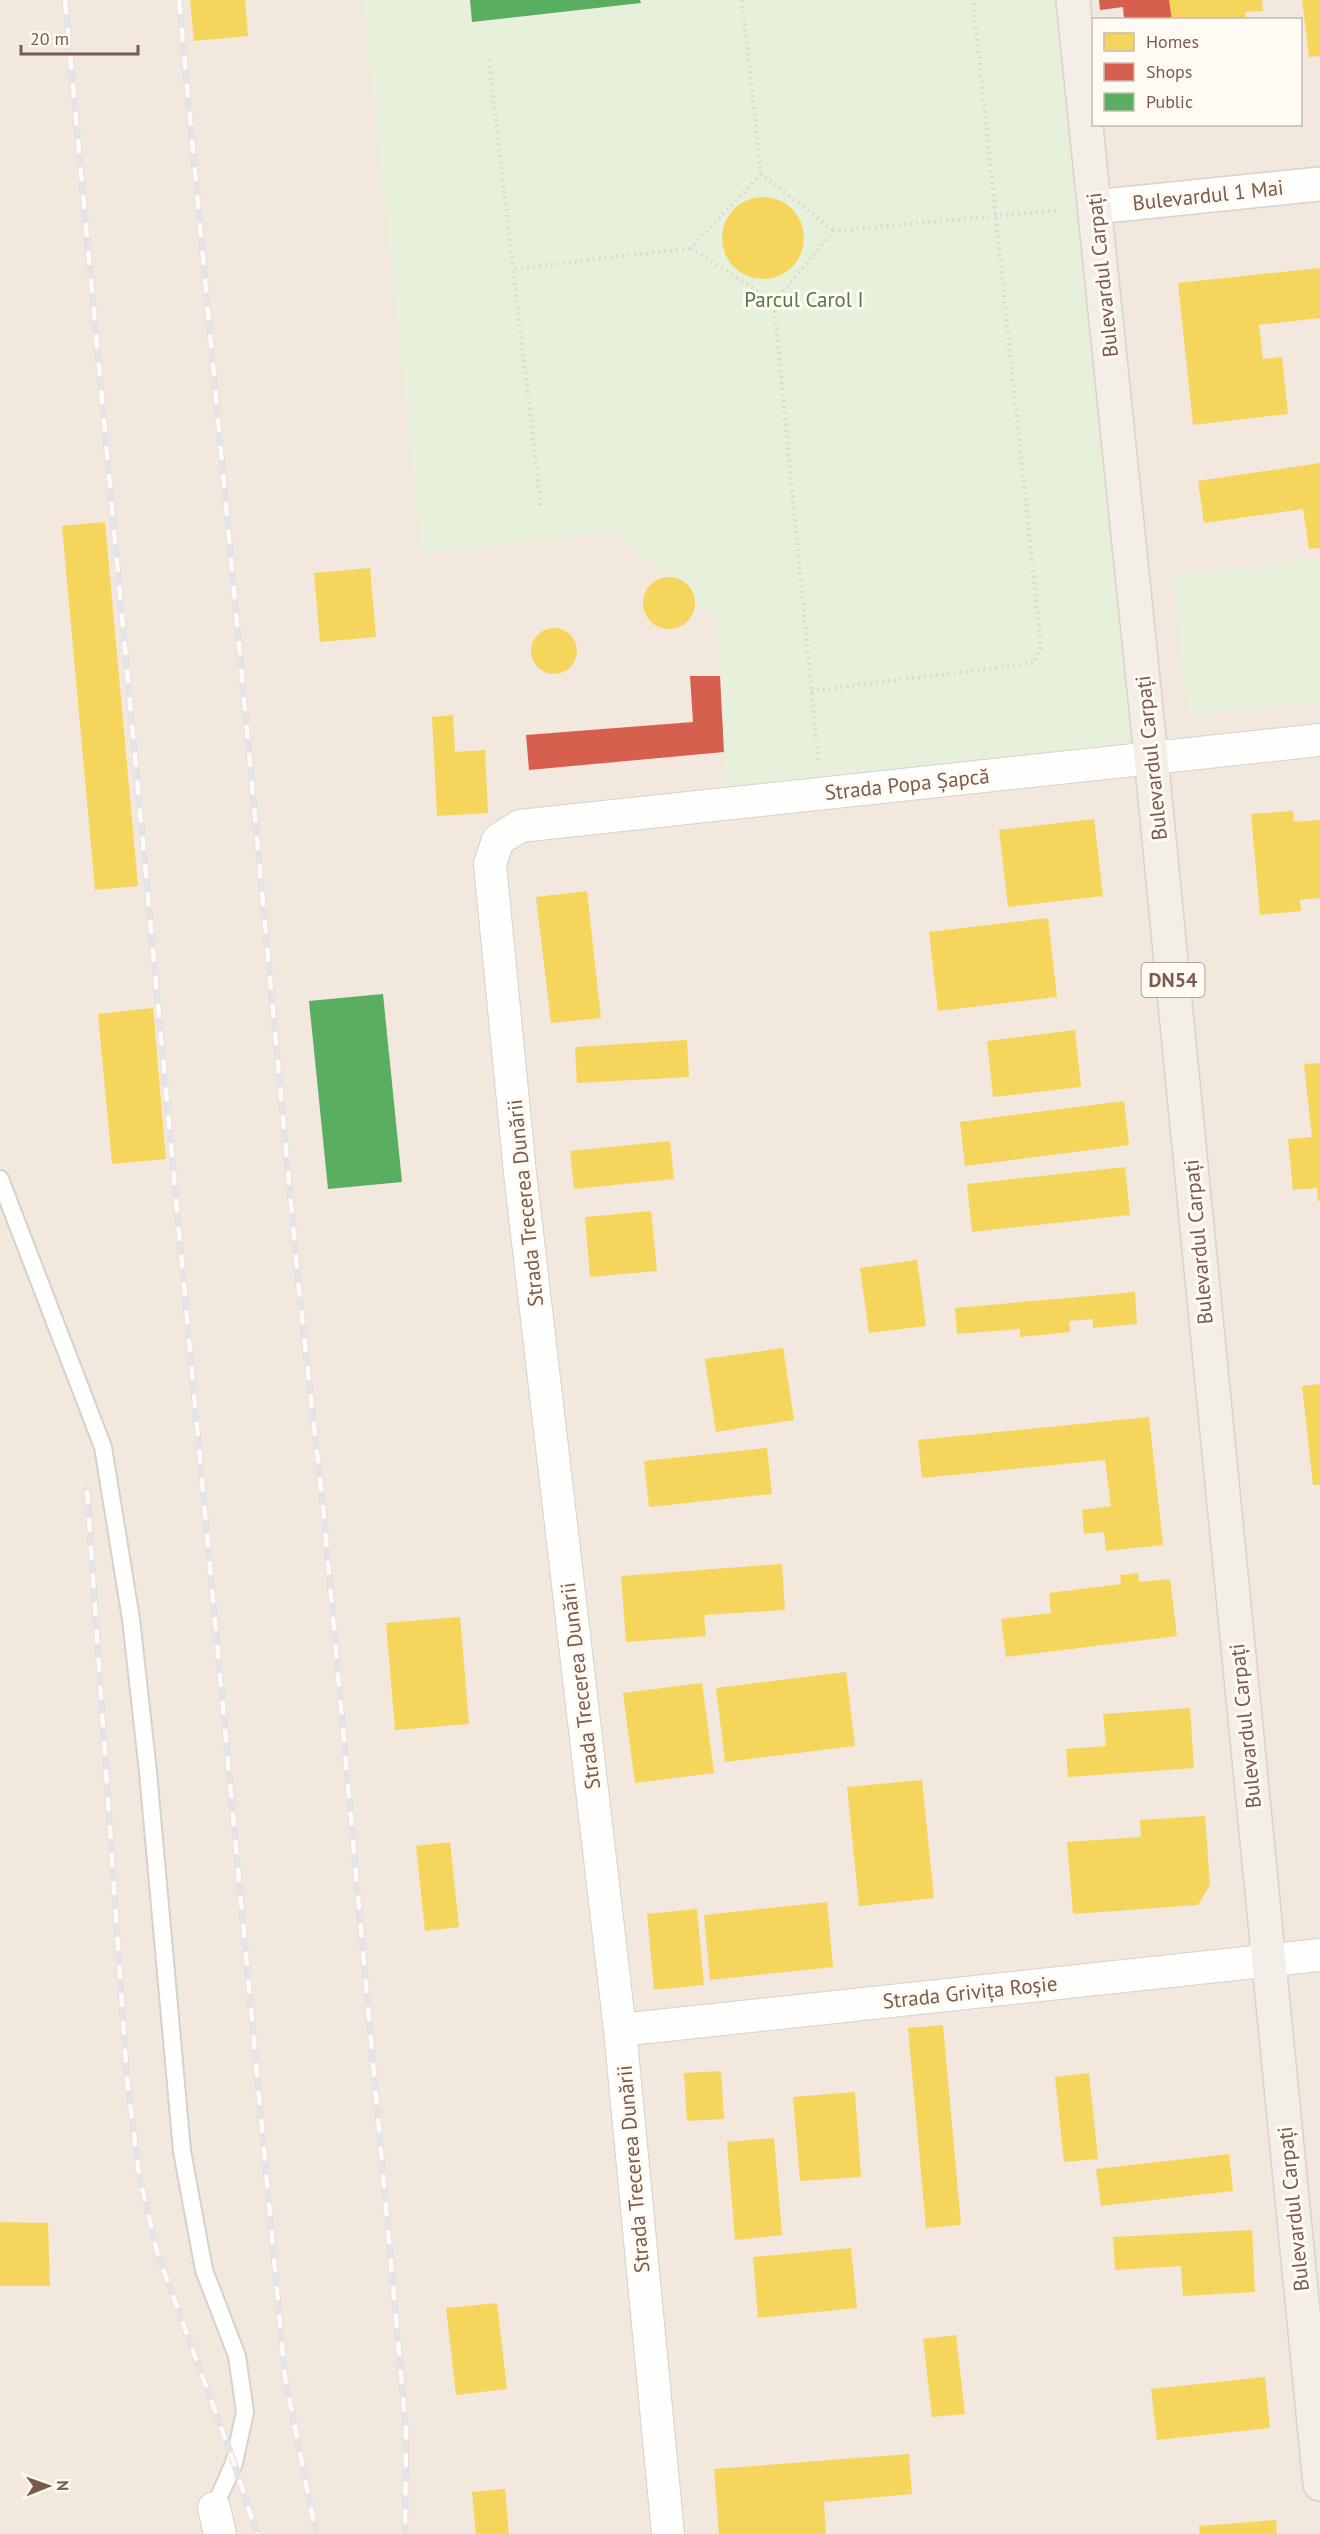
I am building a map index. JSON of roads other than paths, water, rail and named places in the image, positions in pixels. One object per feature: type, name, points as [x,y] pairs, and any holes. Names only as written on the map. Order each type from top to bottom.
[{"type":"main road","name":"Bulevardul Carpați","points":[[1073,0],[1152,757],[1320,2484]]},
{"type":"street","name":"Bulevardul 1 Mai","points":[[1095,207],[1320,184]]},
{"type":"street","name":"Strada Popa Șapcă","points":[[498,840],[520,826],[1320,740]]},
{"type":"street","name":"Strada Trecerea Dunării","points":[[498,840],[490,864],[520,1173],[620,2030],[668,2534]]},
{"type":"street","name":"Strada Grivița Roșie","points":[[620,2030],[1320,1955]]},
{"type":"lane","points":[[0,1179],[104,1447],[131,1619],[182,2151],[204,2270],[237,2356],[245,2412],[234,2463],[217,2521]]},
{"type":"railway","points":[[65,0],[285,2377],[316,2534]]},
{"type":"railway","points":[[179,0],[299,1290],[323,1507],[406,2430],[405,2534]]},
{"type":"railway","points":[[87,1490],[127,2079],[139,2174],[157,2252],[234,2463],[257,2534]]},
{"type":"park label","name":"Parcul Carol I","points":[[804,299]]}]
